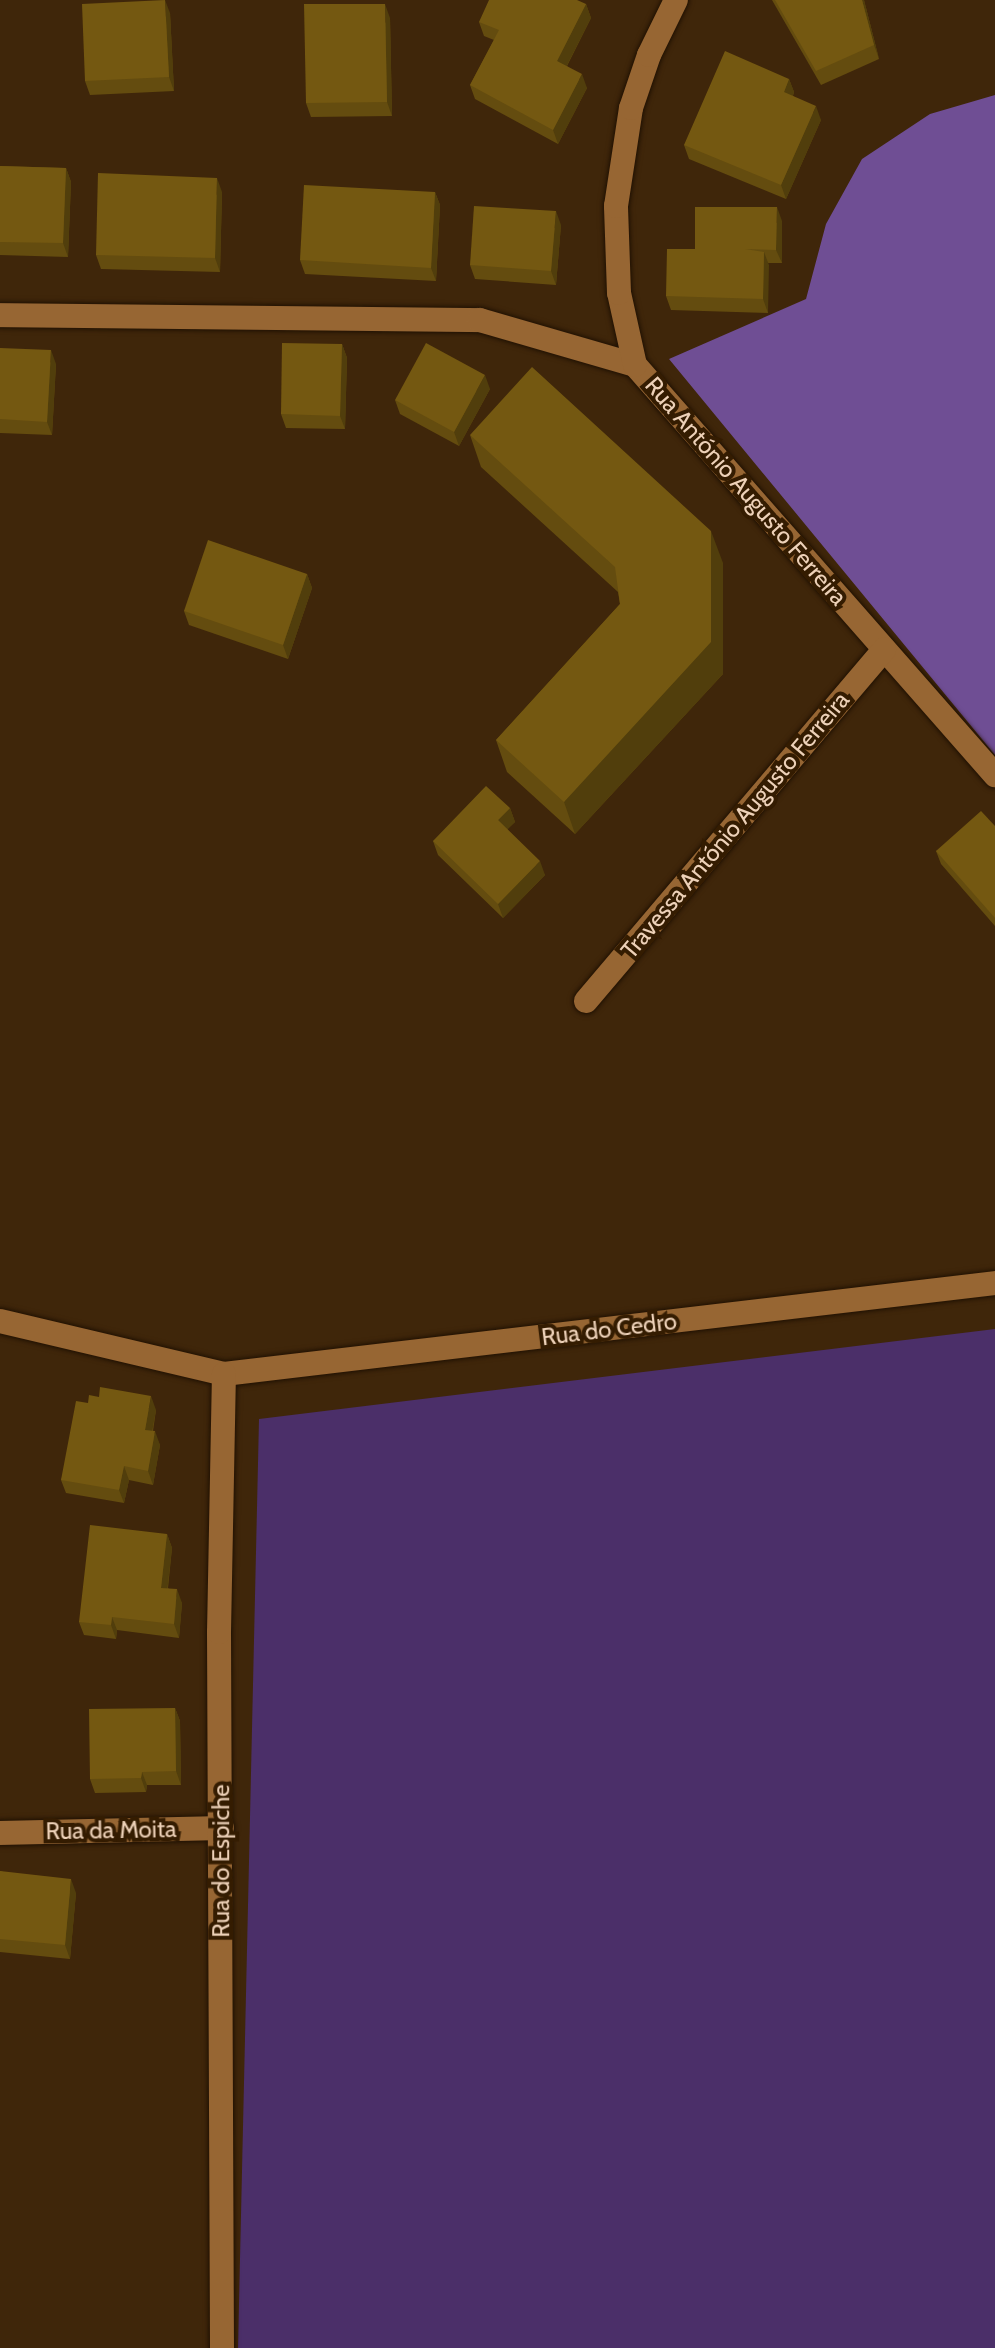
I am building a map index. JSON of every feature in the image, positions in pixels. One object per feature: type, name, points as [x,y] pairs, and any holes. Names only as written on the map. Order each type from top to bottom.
[{"type":"street","points":[[635,365],[619,293],[616,206],[631,108],[649,55],[676,0]]},
{"type":"street","name":"Rua António Augusto Ferreira","points":[[0,315],[480,320],[635,365],[995,775]]},
{"type":"street","name":"Travessa António Augusto Ferreira","points":[[586,1001],[884,649]]},
{"type":"street","name":"Rua do Cedro","points":[[224,1374],[995,1283]]},
{"type":"street","points":[[0,1321],[224,1374]]},
{"type":"street","name":"Rua do Espiche","points":[[222,2348],[224,1374]]},
{"type":"street","name":"Rua da Moita","points":[[0,1833],[222,1828]]},
{"type":"shaded area","points":[[995,95],[995,755],[669,359],[806,299],[826,224],[862,159],[930,114]]},
{"type":"shaded area","points":[[995,1329],[995,2348],[238,2348],[259,1419]]},
{"type":"building","points":[[165,0],[169,77],[85,81],[82,4]]},
{"type":"building","points":[[489,0],[577,0],[586,4],[557,61],[582,74],[553,130],[470,85],[499,30],[479,22]]},
{"type":"building","points":[[775,0],[862,0],[874,45],[816,71]]},
{"type":"building","points":[[304,4],[385,4],[387,102],[306,103]]},
{"type":"building","points":[[725,51],[789,79],[784,92],[816,106],[781,185],[684,145]]},
{"type":"building","points":[[0,166],[66,168],[63,243],[0,242]]},
{"type":"building","points":[[98,173],[217,178],[215,258],[96,255]]},
{"type":"building","points":[[304,185],[435,192],[431,268],[300,260]]},
{"type":"building","points":[[474,206],[556,211],[551,271],[470,265]]},
{"type":"building","points":[[695,207],[777,207],[776,250],[745,249],[764,252],[763,299],[666,296],[667,249],[695,249]]},
{"type":"building","points":[[282,343],[342,344],[340,416],[281,414]]},
{"type":"building","points":[[426,343],[485,375],[454,432],[395,400]]},
{"type":"building","points":[[0,348],[51,350],[47,422],[0,419]]},
{"type":"building","points":[[532,367],[711,531],[711,642],[564,802],[496,740],[620,604],[615,567],[470,435]]},
{"type":"building","points":[[208,540],[307,574],[283,645],[184,611]]},
{"type":"building","points":[[486,786],[510,808],[498,820],[540,861],[498,904],[433,841]]},
{"type":"building","points":[[981,811],[995,826],[995,918],[936,851]]},
{"type":"building","points":[[100,1387],[151,1396],[145,1430],[155,1431],[148,1471],[124,1466],[119,1490],[61,1480],[76,1401],[88,1403],[89,1395],[99,1397]]},
{"type":"building","points":[[90,1525],[167,1534],[161,1588],[177,1589],[174,1624],[112,1617],[111,1625],[79,1622]]},
{"type":"building","points":[[175,1708],[176,1771],[142,1772],[141,1778],[90,1779],[89,1709]]},
{"type":"building","points":[[0,1871],[71,1879],[65,1945],[0,1939]]}]
